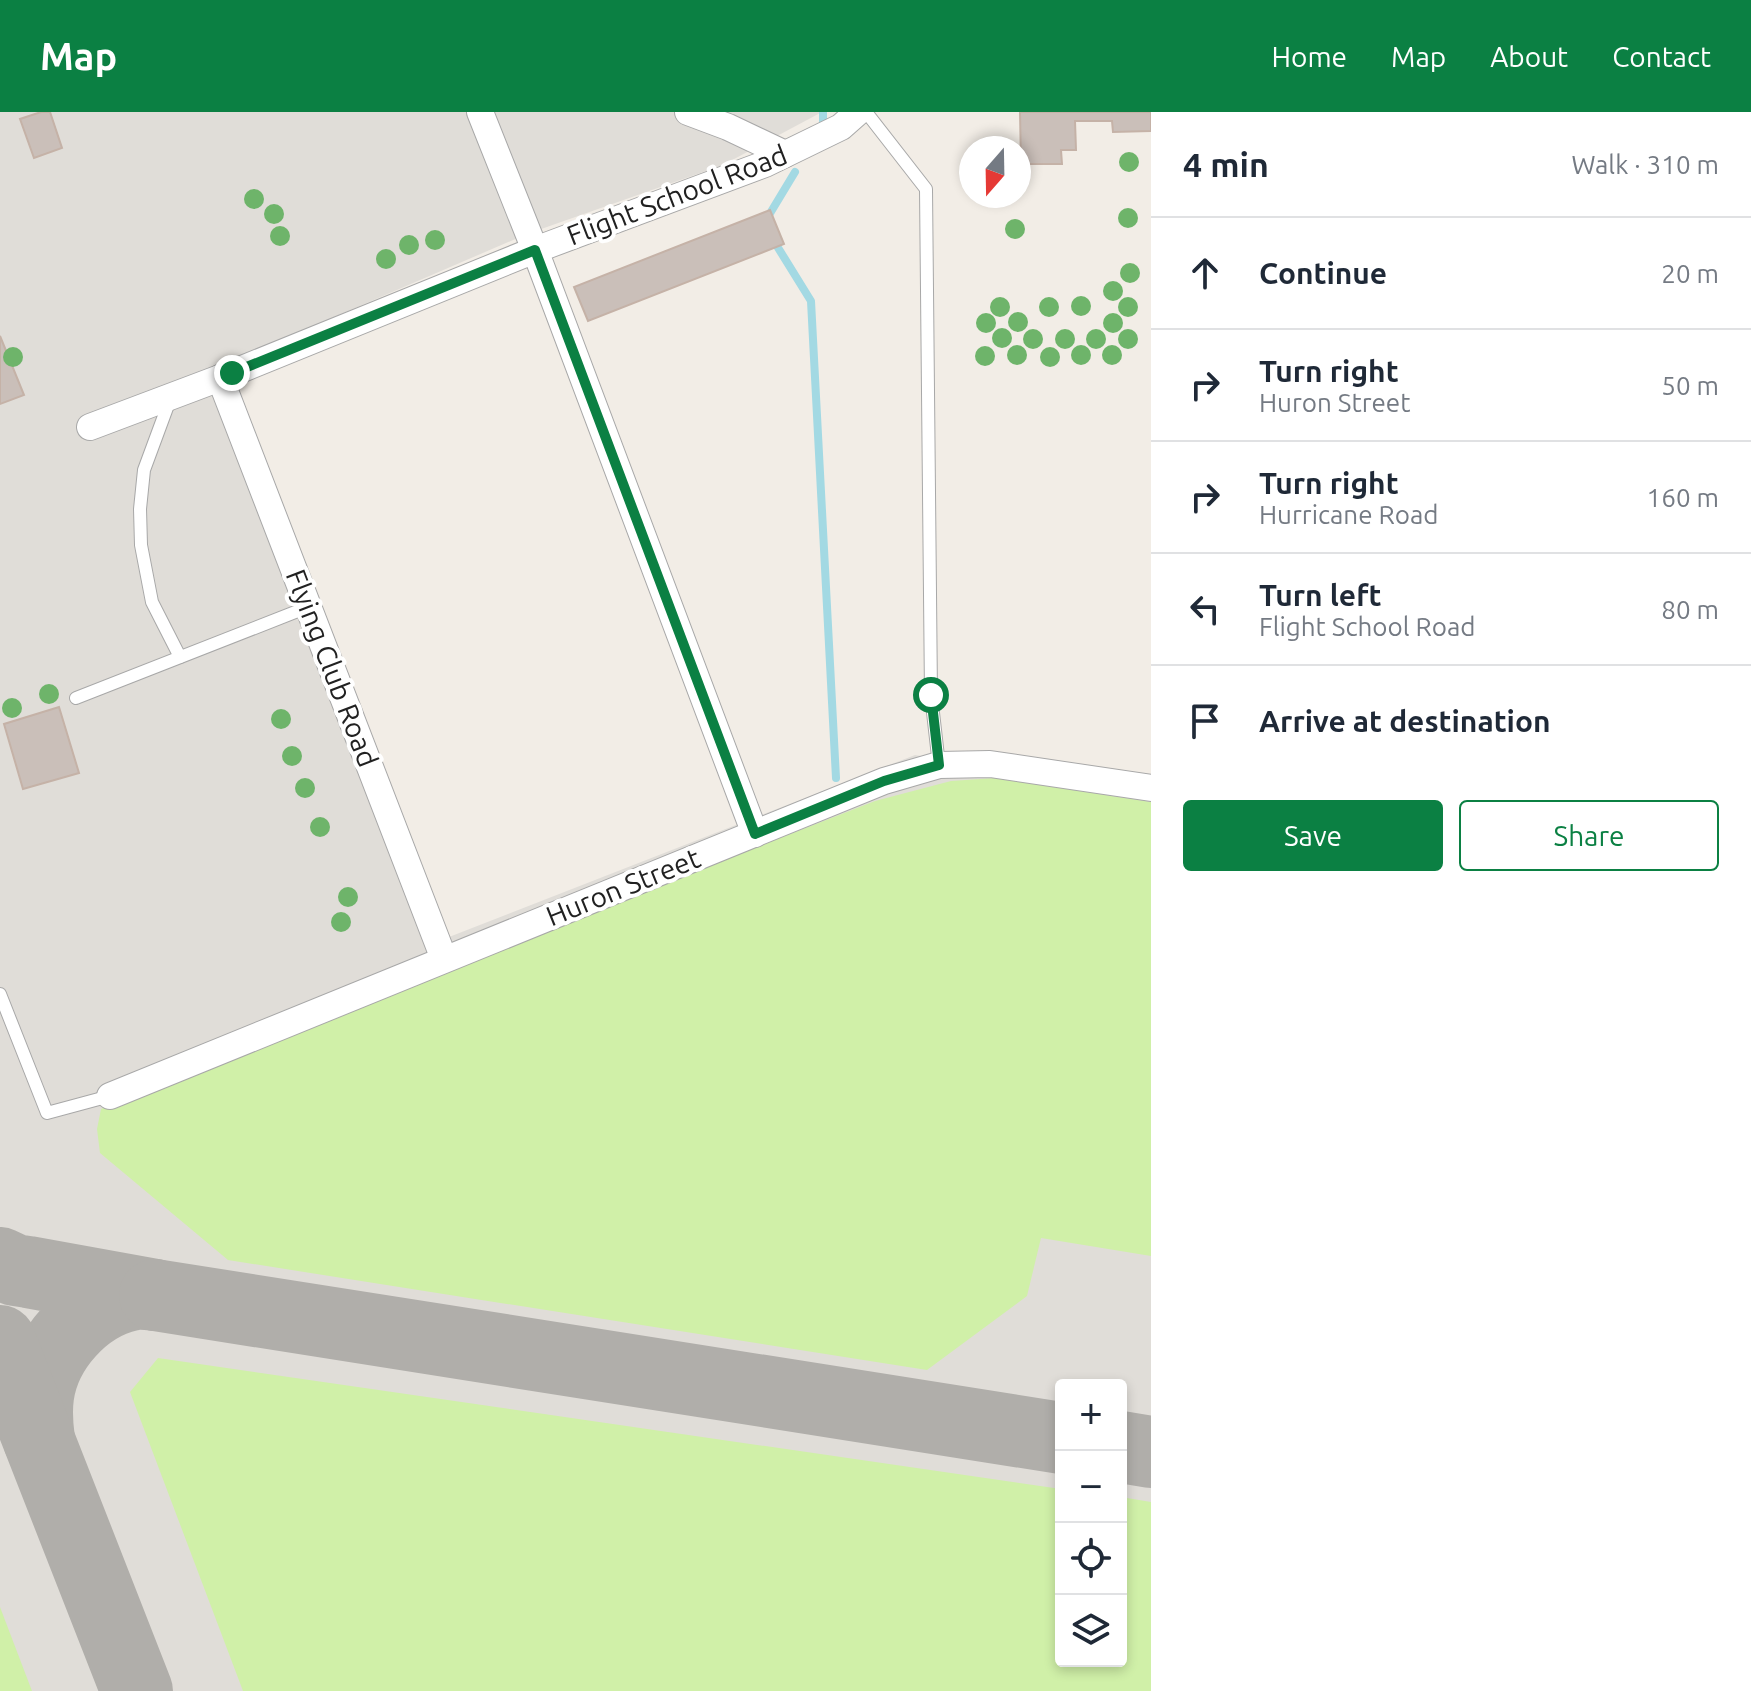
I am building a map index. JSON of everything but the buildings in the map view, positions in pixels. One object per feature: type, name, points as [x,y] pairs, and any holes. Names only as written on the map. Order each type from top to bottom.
[{"type":"street","points":[[480,112],[755,834]]},
{"type":"street","points":[[688,112],[785,154]]},
{"type":"street","name":"Flight School Road","points":[[90,427],[220,378],[535,250],[765,164],[841,127],[858,112]]},
{"type":"street","name":"Flying Club Road","points":[[220,378],[444,959]]},
{"type":"street","name":"Huron Street","points":[[110,1096],[884,781],[939,765],[990,764],[1151,788]]},
{"type":"lane","points":[[866,112],[926,189],[931,695],[939,765]]},
{"type":"lane","points":[[171,397],[144,470],[140,509],[141,545],[152,602],[180,657]]},
{"type":"lane","points":[[76,698],[308,607]]},
{"type":"lane","points":[[0,994],[47,1113],[110,1096]]},
{"type":"shaded area","points":[[0,112],[822,112],[723,165],[527,234],[220,366],[449,937],[915,755],[1151,794],[1151,1691],[0,1691]]},
{"type":"green space","points":[[995,778],[1151,802],[1151,1256],[1041,1238],[1027,1296],[927,1370],[228,1260],[100,1153],[97,1129],[101,1109],[875,801],[951,781]]},
{"type":"green space","points":[[158,1358],[1055,1488],[1055,1667],[1127,1667],[1127,1498],[1151,1502],[1151,1691],[243,1691],[130,1392]]},
{"type":"green space","points":[[0,1607],[32,1691],[0,1691]]},
{"type":"waterway","points":[[823,112],[823,125]]},
{"type":"waterway","points":[[766,220],[795,172]]},
{"type":"waterway","points":[[772,238],[811,301],[836,778]]},
{"type":"taxiway","points":[[0,1263],[15,1270],[155,1295],[133,1294],[113,1300],[82,1319],[69,1332],[48,1362],[42,1379],[37,1407],[39,1440]]},
{"type":"taxiway","points":[[155,1295],[1055,1437]]},
{"type":"taxiway","points":[[0,1341],[137,1691]]},
{"type":"taxiway","points":[[1127,1448],[1151,1452]]},
{"type":"route","points":[[232,373],[535,250],[755,834],[884,781],[939,765],[931,695]]}]
